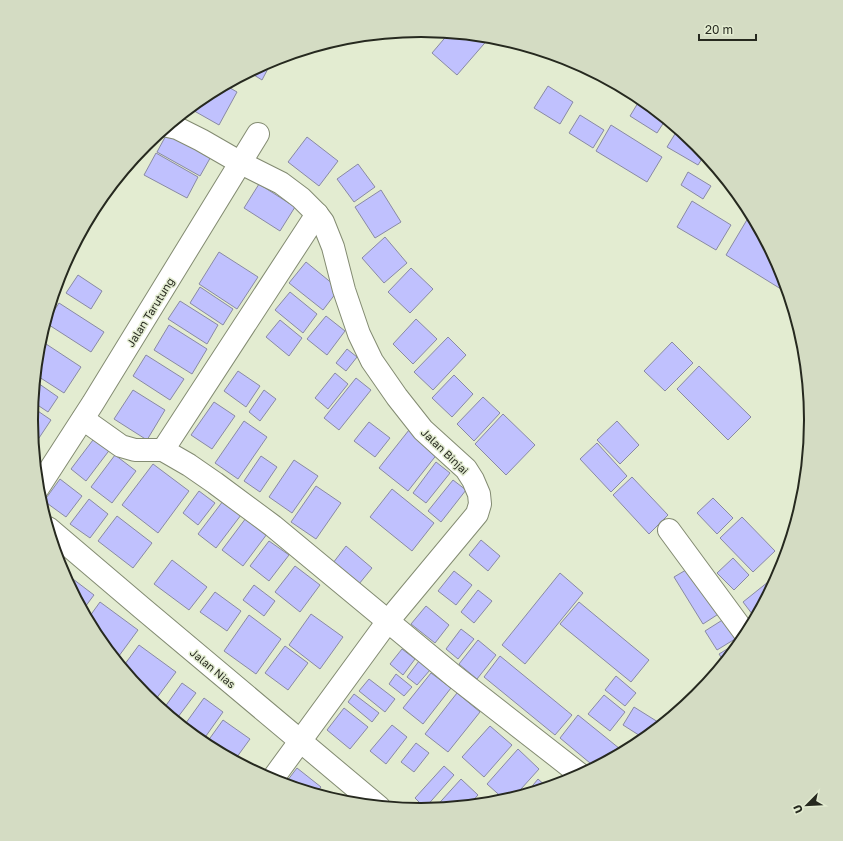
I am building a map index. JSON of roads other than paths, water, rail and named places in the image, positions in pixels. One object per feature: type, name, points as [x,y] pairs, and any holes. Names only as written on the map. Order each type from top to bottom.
[{"type":"street","name":"Jalan Binjai","points":[[174,127],[281,183],[301,198],[323,222],[333,247],[344,290],[359,334],[372,361],[397,397],[423,430],[466,469],[479,494],[480,504],[477,514],[388,621],[276,775]]},
{"type":"street","name":"Jalan Tarutung","points":[[43,481],[170,280],[258,134]]},
{"type":"street","points":[[163,450],[316,214]]},
{"type":"street","points":[[83,418],[121,446],[135,450],[163,450],[189,465],[273,526],[454,676],[576,771]]},
{"type":"street","points":[[669,530],[743,630]]},
{"type":"street","name":"Jalan Nias","points":[[55,534],[372,801]]}]
